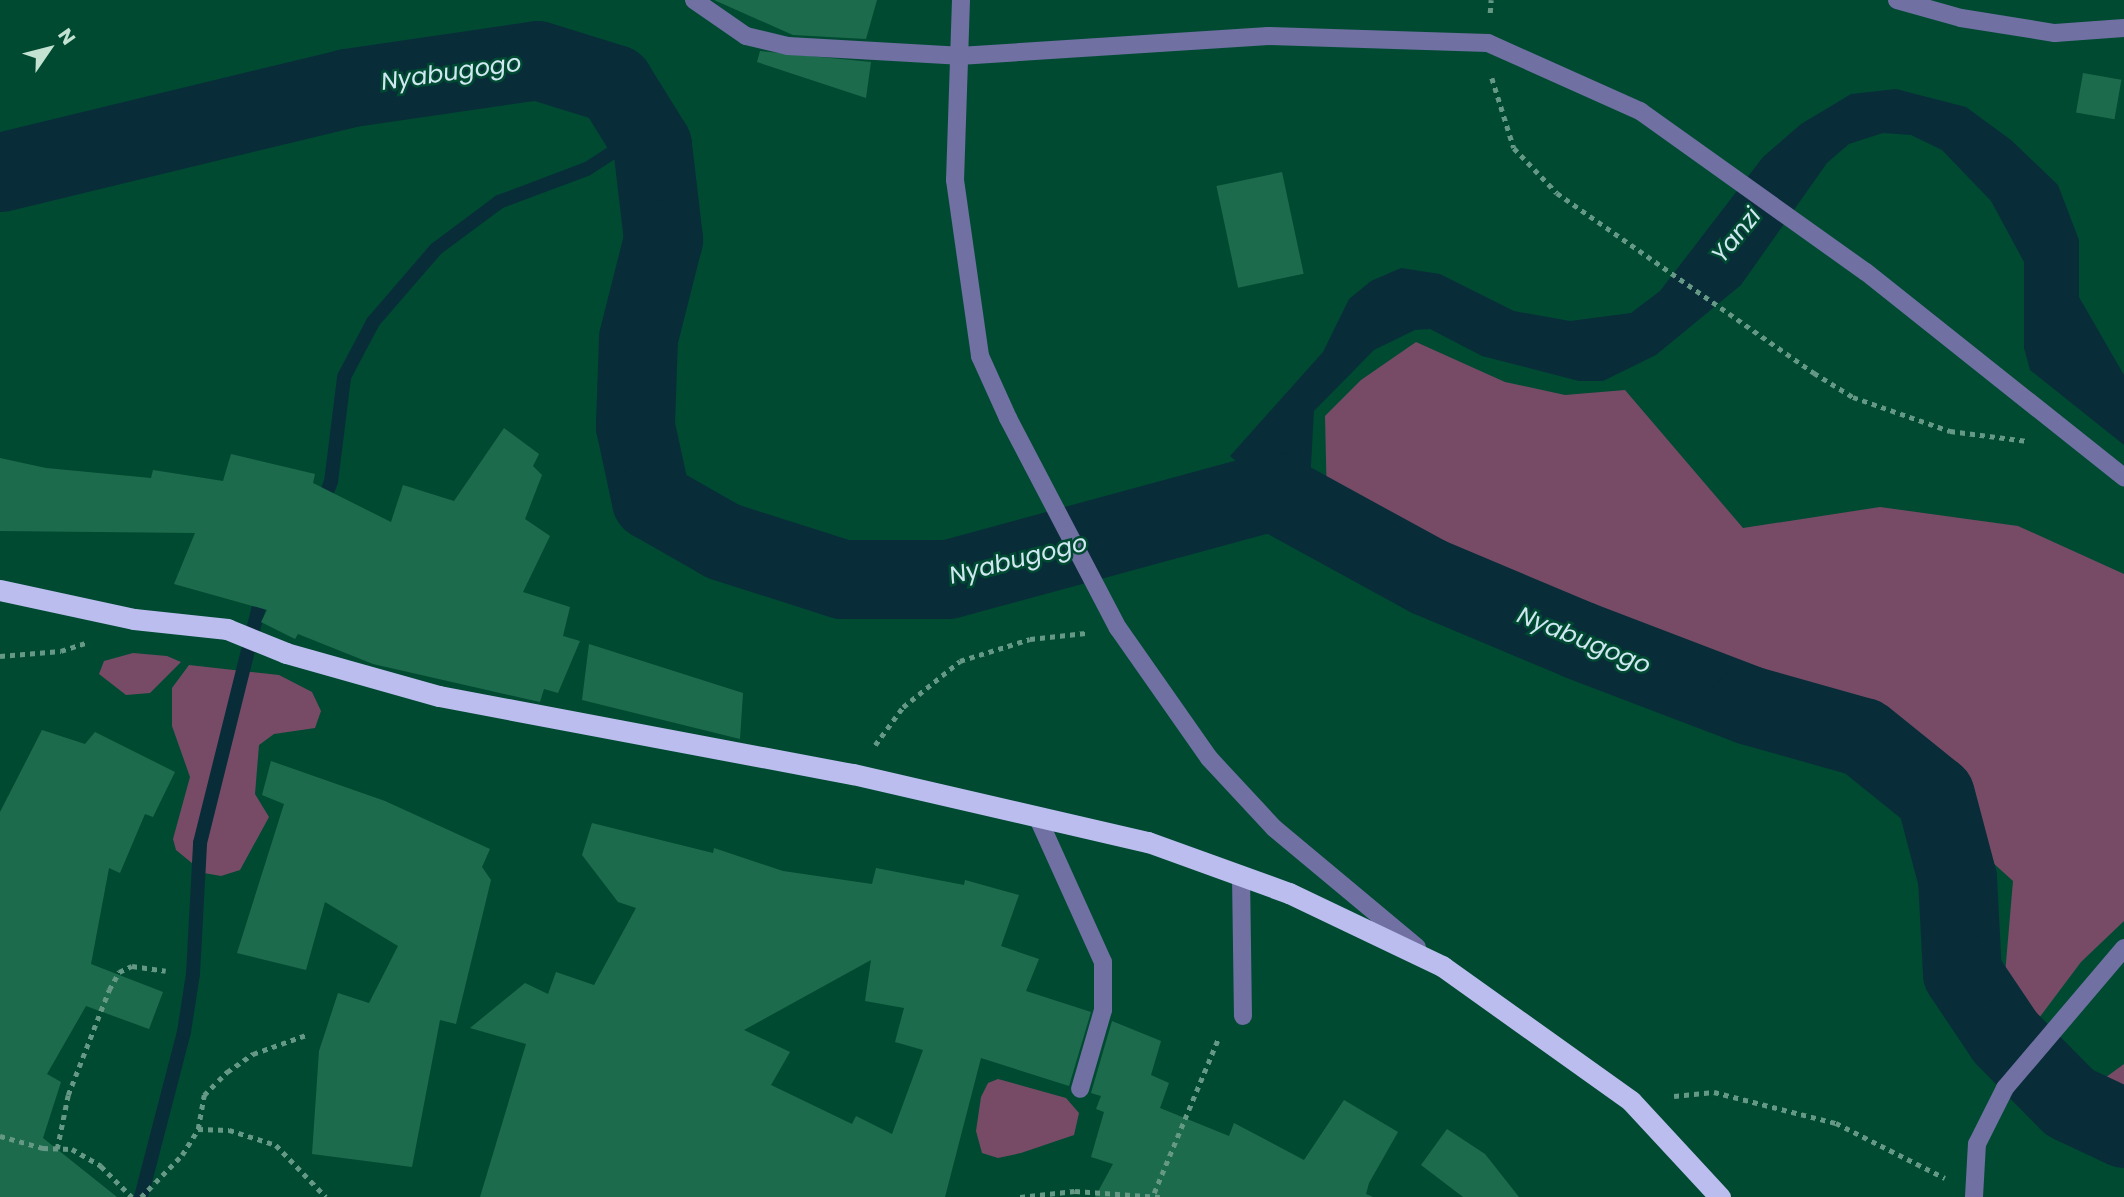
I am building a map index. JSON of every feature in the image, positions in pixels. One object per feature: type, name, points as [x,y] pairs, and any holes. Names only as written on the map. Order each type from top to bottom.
[{"type":"highway","points":[[0,590],[134,620],[227,629],[286,653],[439,696],[853,774],[1148,842],[1241,875],[1442,966],[1631,1101],[1720,1197]]},
{"type":"street","points":[[694,0],[746,36],[788,46],[959,56],[1268,36],[1488,43],[1640,111],[1800,225],[2124,477]]},
{"type":"street","points":[[961,0],[955,180],[980,356],[1032,466],[1118,628],[1209,758],[1274,828],[1365,909],[1442,966]]},
{"type":"street","points":[[1897,0],[1961,18],[2055,33],[2124,28]]},
{"type":"street","points":[[1037,816],[1103,962],[1103,1010],[1080,1089]]},
{"type":"street","points":[[1241,875],[1243,1016]]},
{"type":"street","points":[[1976,1196],[1977,1144],[2005,1088],[2099,972],[2124,947]]},
{"type":"path","points":[[1491,0],[1488,43],[1493,93],[1514,148],[1558,193],[1630,239],[1777,347],[1853,397],[1950,431],[2024,442],[2073,436]]},
{"type":"path","points":[[0,656],[71,649],[134,620]]},
{"type":"path","points":[[853,774],[903,707],[960,661],[1030,639],[1118,628]]},
{"type":"path","points":[[57,1149],[68,1096],[108,990],[120,972],[132,966],[166,971]]},
{"type":"path","points":[[1154,1193],[1220,1036],[1243,1016]]},
{"type":"path","points":[[141,1197],[182,1155],[198,1129],[204,1095],[227,1072],[253,1054],[309,1034]]},
{"type":"path","points":[[1631,1101],[1714,1092],[1836,1123],[1976,1196]]},
{"type":"path","points":[[198,1129],[229,1130],[276,1145],[326,1197]]},
{"type":"path","points":[[0,1136],[57,1149],[72,1149],[101,1166],[132,1197]]},
{"type":"path","points":[[1020,1197],[1075,1191],[1154,1193],[1160,1197]]},
{"type":"shaded area","points":[[1416,342],[1505,382],[1565,395],[1625,390],[1743,528],[1880,507],[2018,526],[2124,574],[2124,921],[2081,962],[2027,1034],[2004,986],[2013,881],[1970,842],[1954,789],[1862,723],[1758,696],[1397,546],[1327,503],[1325,416],[1361,380]]},
{"type":"shaded area","points":[[133,653],[167,656],[181,662],[150,693],[126,695],[99,674],[104,661]]},
{"type":"shaded area","points":[[189,665],[279,675],[312,692],[321,711],[315,728],[274,734],[259,745],[255,794],[269,817],[240,870],[221,876],[204,873],[176,850],[173,839],[190,777],[172,726],[172,688]]},
{"type":"shaded area","points":[[2124,1064],[2124,1108],[2087,1091]]},
{"type":"shaded area","points":[[998,1079],[1066,1098],[1079,1113],[1074,1135],[998,1158],[982,1153],[976,1131],[981,1097],[988,1083]]},
{"type":"water","name":"Yanzi","points":[[1896,89],[1966,107],[2011,140],[2058,185],[2079,240],[2079,297],[2124,375],[2124,445],[2030,370],[2024,348],[2024,262],[1991,201],[1942,150],[1911,135],[1883,133],[1849,144],[1827,163],[1741,285],[1656,355],[1603,381],[1579,381],[1482,356],[1430,329],[1415,330],[1374,350],[1314,411],[1310,483],[1272,491],[1230,456],[1323,352],[1349,299],[1371,281],[1401,268],[1440,274],[1514,311],[1570,321],[1631,313],[1660,291],[1763,157],[1801,124],[1851,94]]},
{"type":"building","points":[[714,0],[877,0],[866,39],[793,35]]},
{"type":"building","points":[[760,51],[871,62],[866,98],[757,62]]},
{"type":"building","points":[[2083,73],[2121,80],[2114,119],[2076,112]]},
{"type":"building","points":[[1282,172],[1304,274],[1238,288],[1216,186]]},
{"type":"building","points":[[504,428],[539,454],[533,466],[542,475],[525,519],[550,536],[523,592],[570,607],[563,636],[580,641],[558,693],[544,689],[540,702],[373,664],[298,634],[295,639],[261,622],[267,610],[174,584],[195,533],[0,531],[0,458],[46,468],[151,478],[153,470],[223,481],[231,454],[315,474],[313,483],[391,522],[403,485],[454,501]]},
{"type":"building","points":[[589,644],[743,693],[740,739],[582,700]]},
{"type":"building","points":[[42,730],[85,744],[95,732],[175,772],[153,817],[145,814],[120,873],[109,868],[91,964],[163,992],[149,1029],[86,1006],[47,1074],[61,1082],[43,1138],[117,1197],[0,1197],[0,812]]},
{"type":"building","points":[[271,761],[385,801],[490,849],[482,867],[491,880],[456,1024],[440,1020],[412,1167],[312,1154],[319,1051],[338,993],[369,1003],[398,946],[325,902],[306,970],[237,953],[284,804],[262,795]]},
{"type":"building","points":[[592,823],[713,853],[714,848],[783,871],[872,884],[876,868],[964,885],[965,880],[1019,895],[1001,946],[1039,959],[1026,991],[1091,1012],[1069,1086],[981,1058],[945,1197],[480,1197],[526,1044],[470,1028],[525,983],[548,994],[556,972],[594,985],[636,908],[618,902],[582,855]],"holes":[[[871,960],[865,1001],[904,1008],[895,1042],[923,1050],[892,1134],[856,1116],[852,1124],[771,1085],[790,1052],[744,1030]]]},
{"type":"building","points":[[1112,1021],[1161,1041],[1151,1075],[1169,1083],[1160,1108],[1229,1136],[1234,1123],[1304,1160],[1344,1100],[1398,1132],[1369,1183],[1366,1194],[1373,1197],[1095,1197],[1113,1164],[1091,1157],[1104,1112],[1096,1109],[1101,1096],[1091,1093]]},
{"type":"building","points":[[1447,1129],[1485,1154],[1519,1197],[1463,1197],[1421,1165]]},
{"type":"waterway","name":"Nyabugogo","points":[[0,172],[346,88],[537,60],[614,84],[652,145],[663,239],[638,338],[635,426],[651,500],[723,541],[842,579],[948,579],[1272,491],[1427,576],[1579,640],[1749,705],[1863,737],[1935,795],[1957,878],[1962,973],[2005,1037],[2069,1102],[2124,1128]]},
{"type":"waterway","points":[[322,505],[331,482],[344,377],[373,322],[436,249],[499,202],[587,169],[644,132]]},
{"type":"waterway","points":[[141,1197],[184,1032],[193,974],[200,843],[263,590]]}]
